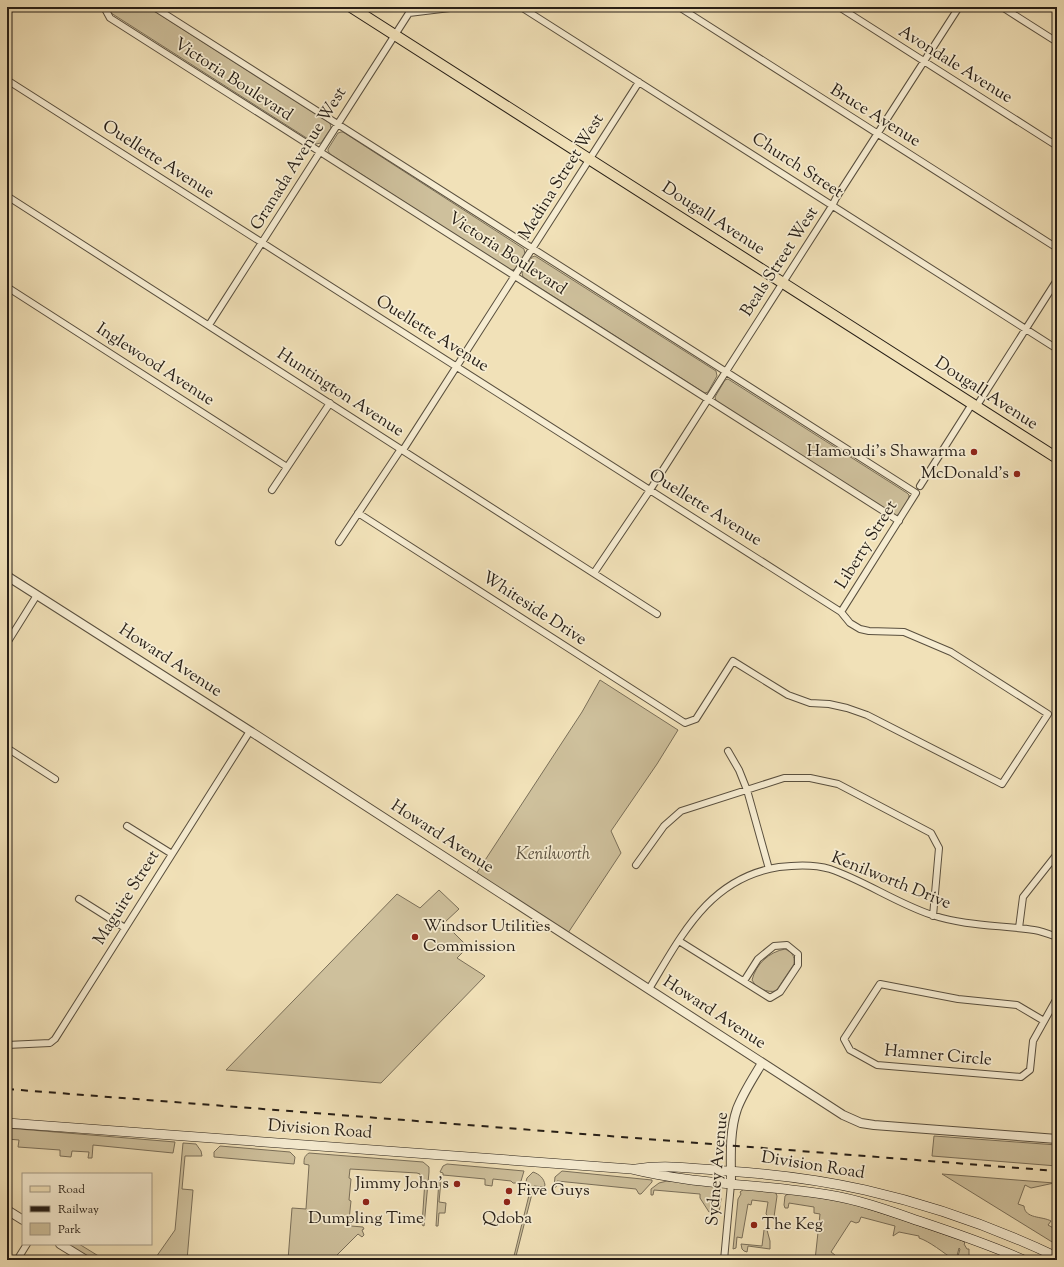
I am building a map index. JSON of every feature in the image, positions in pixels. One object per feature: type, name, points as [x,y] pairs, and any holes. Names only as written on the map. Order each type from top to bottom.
[{"type":"main road","points":[[7,11],[10,7]]},
{"type":"main road","name":"Dougall Avenue","points":[[351,7],[1057,458]]},
{"type":"main road","name":"Division Road","points":[[7,1123],[631,1169],[672,1178],[802,1191],[845,1198],[876,1206],[978,1241],[1024,1260]]},
{"type":"main road","name":"Division Road","points":[[631,1169],[664,1166],[731,1171],[786,1177],[864,1190],[931,1208],[984,1226],[1057,1257]]},
{"type":"street","name":"Victoria Boulevard","points":[[104,7],[110,18],[899,521]]},
{"type":"street","name":"Victoria Boulevard","points":[[154,7],[916,493]]},
{"type":"street","points":[[410,10],[458,7]]},
{"type":"street","name":"Church Street","points":[[521,7],[1057,349]]},
{"type":"street","name":"Bruce Avenue","points":[[678,7],[1057,248]]},
{"type":"street","name":"Avondale Avenue","points":[[839,7],[1057,146]]},
{"type":"street","name":"Beals Street West","points":[[594,573],[709,399],[877,133],[959,7]]},
{"type":"street","points":[[1002,7],[1057,42]]},
{"type":"street","name":"Granada Avenue West","points":[[209,325],[410,10]]},
{"type":"street","name":"Ouellette Avenue","points":[[7,80],[841,612],[850,623],[860,629],[869,631],[904,632],[951,652],[1048,714],[1002,784],[867,715],[847,708],[828,704],[810,703],[788,695],[733,661],[696,719]]},
{"type":"street","name":"Medina Street West","points":[[339,542],[457,367],[639,82]]},
{"type":"street","name":"Huntington Avenue","points":[[7,196],[657,614]]},
{"type":"street","points":[[920,486],[1026,329],[1057,280]]},
{"type":"street","name":"Inglewood Avenue","points":[[7,287],[287,467]]},
{"type":"street","points":[[272,490],[330,403]]},
{"type":"street","name":"Liberty Street","points":[[841,612],[916,493]]},
{"type":"street","name":"Whiteside Drive","points":[[358,513],[685,723],[696,719]]},
{"type":"street","name":"Howard Avenue","points":[[7,576],[250,731],[843,1115],[861,1123],[1057,1139]]},
{"type":"street","points":[[7,643],[37,595]]},
{"type":"street","name":"Maguire Street","points":[[7,1045],[50,1043],[55,1039],[250,731]]},
{"type":"street","points":[[7,748],[55,779]]},
{"type":"street","points":[[728,751],[739,770],[747,790],[769,869]]},
{"type":"street","points":[[636,866],[664,826],[681,811],[784,778],[810,778],[838,784],[931,833],[939,848],[933,916]]},
{"type":"street","points":[[127,826],[172,854]]},
{"type":"street","points":[[1019,928],[1022,897],[1057,854]]},
{"type":"street","name":"Kenilworth Drive","points":[[649,989],[693,918],[708,902],[733,883],[751,874],[769,869],[796,865],[828,869],[854,879],[904,905],[933,916],[970,924],[1035,930],[1057,936]]},
{"type":"street","points":[[79,899],[125,928]]},
{"type":"street","points":[[679,940],[770,998],[780,992],[798,965],[798,954],[787,945],[774,946],[758,959],[744,981]]},
{"type":"street","name":"Hamner Circle","points":[[1044,1021],[1017,1006],[958,999],[880,984],[844,1039],[850,1050],[877,1065],[1021,1077],[1030,1070],[1033,1041],[1057,998]]},
{"type":"street","name":"Sydney Avenue","points":[[724,1260],[735,1116],[743,1095],[762,1063]]},
{"type":"street","points":[[7,1210],[22,1219]]},
{"type":"street","points":[[17,1260],[26,1245]]},
{"type":"street","points":[[62,1245],[86,1260]]},
{"type":"green space","points":[[107,7],[148,7],[330,123],[331,128],[321,143],[316,144],[111,13]]},
{"type":"green space","points":[[341,132],[524,249],[525,254],[519,265],[515,269],[510,270],[330,154],[328,149],[338,133]]},
{"type":"green space","points":[[535,256],[716,371],[717,376],[708,392],[703,392],[523,277],[522,273],[532,257]]},
{"type":"green space","points":[[728,379],[907,493],[909,498],[903,510],[896,516],[716,401],[715,397],[725,380]]},
{"type":"green space","name":"Kenilworth","points":[[600,680],[678,730],[657,764],[611,831],[621,853],[568,933],[476,874],[582,712]]},
{"type":"green space","points":[[439,890],[459,909],[444,923],[468,947],[457,958],[485,976],[381,1083],[226,1070],[397,894],[420,908]]},
{"type":"green space","points":[[785,949],[790,951],[794,959],[794,964],[776,991],[766,991],[759,988],[752,980],[760,964],[774,953]]},
{"type":"green space","points":[[7,1128],[175,1142],[173,1153],[93,1145],[92,1158],[88,1158],[89,1152],[72,1151],[71,1157],[60,1156],[60,1150],[18,1147],[19,1140],[7,1139]]},
{"type":"green space","points":[[934,1136],[1057,1145],[1057,1166],[932,1156]]},
{"type":"green space","points":[[183,1143],[196,1144],[201,1151],[202,1156],[185,1156],[182,1189],[193,1190],[187,1260],[154,1260],[175,1230]]},
{"type":"green space","points":[[220,1146],[290,1152],[295,1157],[294,1164],[214,1157],[214,1152]]},
{"type":"green space","points":[[309,1153],[423,1162],[429,1167],[424,1226],[422,1225],[425,1180],[420,1180],[420,1174],[350,1169],[349,1178],[351,1179],[349,1200],[351,1201],[349,1220],[351,1221],[351,1226],[363,1227],[364,1229],[362,1230],[364,1235],[362,1237],[358,1234],[332,1260],[288,1260],[292,1208],[306,1209],[309,1165],[304,1164],[304,1161],[305,1156]]},
{"type":"green space","points":[[447,1164],[524,1171],[521,1181],[518,1183],[493,1179],[492,1186],[485,1185],[485,1179],[443,1175],[443,1173],[440,1172],[443,1166]]},
{"type":"green space","points":[[562,1171],[652,1180],[652,1182],[641,1194],[639,1194],[636,1189],[557,1181],[556,1187],[554,1187],[555,1177]]},
{"type":"green space","points":[[533,1172],[544,1180],[545,1185],[544,1187],[534,1186],[515,1260],[513,1260],[531,1187],[525,1185],[527,1178]]},
{"type":"green space","points":[[942,1174],[1054,1183],[1031,1188],[1025,1185],[1018,1204],[1024,1206],[1027,1213],[1051,1221],[1048,1225],[1057,1230],[1057,1245]]},
{"type":"green space","points":[[439,1179],[441,1180],[439,1202],[446,1203],[445,1213],[439,1213],[438,1226],[436,1226]]},
{"type":"green space","points":[[667,1181],[702,1183],[720,1190],[719,1192],[721,1199],[719,1213],[709,1212],[700,1198],[700,1194],[654,1190],[653,1195],[651,1195],[651,1189],[659,1183]]},
{"type":"green space","points":[[744,1189],[775,1191],[777,1196],[774,1217],[769,1217],[766,1214],[768,1202],[752,1200],[751,1205],[748,1204],[742,1238],[737,1237],[736,1248],[733,1249],[738,1199],[741,1194],[740,1192]]},
{"type":"green space","points":[[789,1193],[847,1202],[963,1241],[967,1249],[969,1249],[968,1260],[957,1260],[959,1248],[956,1260],[954,1260],[932,1244],[919,1238],[919,1236],[899,1232],[893,1236],[895,1226],[861,1217],[859,1222],[856,1223],[851,1221],[831,1252],[835,1255],[829,1260],[815,1260],[820,1214],[814,1213],[814,1207],[789,1203],[788,1208],[785,1208],[785,1196]]},
{"type":"green space","points":[[764,1230],[767,1230],[770,1241],[770,1249],[748,1246],[747,1252],[742,1249],[741,1244],[762,1246]]},
{"type":"green space","points":[[70,1245],[81,1245],[105,1260],[92,1260]]},
{"type":"railway","points":[[7,1089],[1057,1171]]},
{"type":"place","name":"Hamoudi's Shawarma","points":[[974,452]]},
{"type":"place","name":"McDonald's","points":[[1017,474]]},
{"type":"place","name":"Windsor Utilities Commission","points":[[415,937]]},
{"type":"place","name":"Jimmy John's","points":[[457,1184]]},
{"type":"place","name":"Five Guys","points":[[509,1191]]},
{"type":"place","name":"Dumpling Time","points":[[366,1202]]},
{"type":"place","name":"Qdoba","points":[[507,1202]]},
{"type":"place","name":"The Keg","points":[[754,1225]]}]
